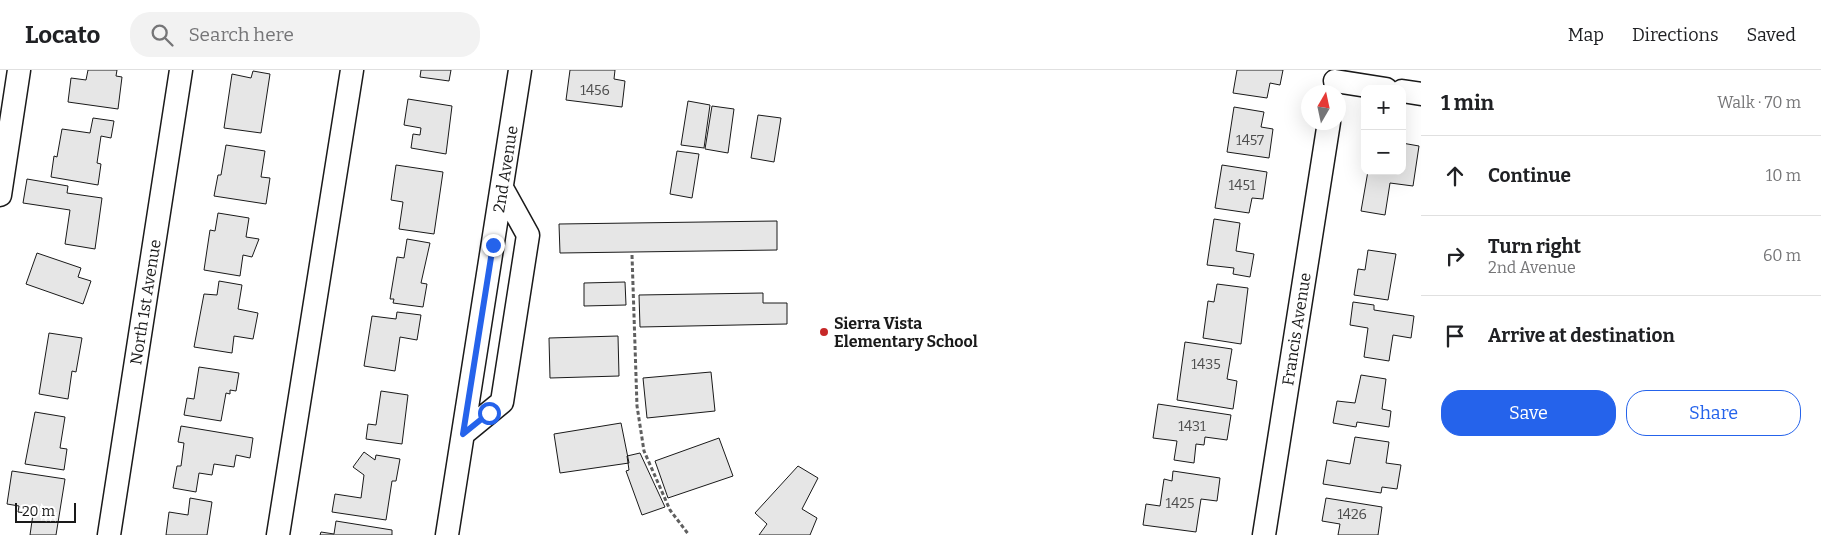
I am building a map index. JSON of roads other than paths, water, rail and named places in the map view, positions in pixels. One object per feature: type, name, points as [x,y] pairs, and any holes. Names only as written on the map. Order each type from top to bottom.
[{"type":"street","points":[[0,195],[19,70]]},
{"type":"street","name":"North 1st Avenue","points":[[109,535],[181,70]]},
{"type":"street","points":[[278,535],[352,70]]},
{"type":"street","name":"2nd Avenue","points":[[447,535],[520,70]]},
{"type":"street","points":[[1335,81],[1361,85]]},
{"type":"street","points":[[1406,92],[1421,94]]},
{"type":"street","name":"Francis Avenue","points":[[1264,535],[1328,130]]},
{"type":"street","points":[[463,434],[502,402],[528,235],[502,188]]},
{"type":"place","name":"Sierra Vista Elementary School","points":[[824,332]]}]
